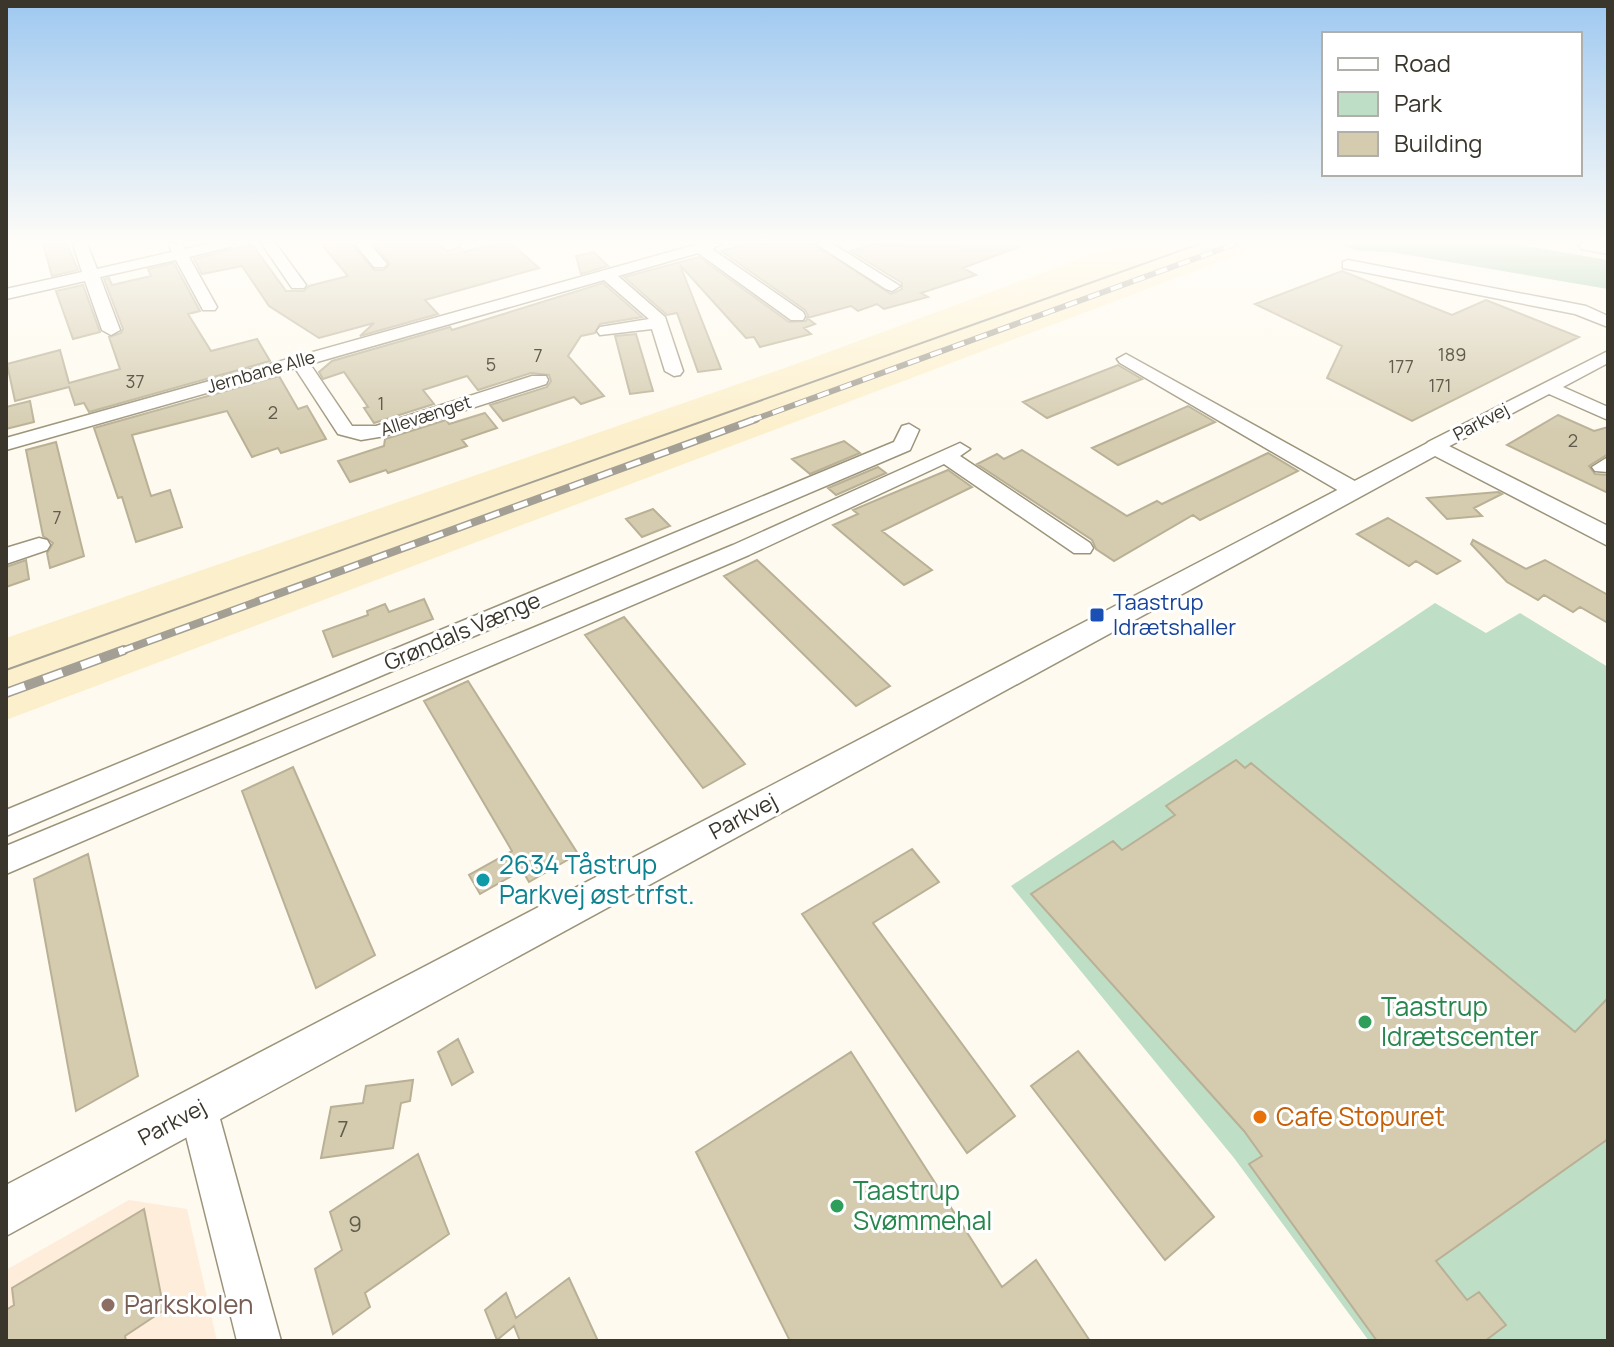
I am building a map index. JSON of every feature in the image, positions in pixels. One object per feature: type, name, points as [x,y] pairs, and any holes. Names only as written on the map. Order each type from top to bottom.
[{"type":"street","points":[[103,307],[111,330]]},
{"type":"street","name":"Jernbane Alle","points":[[6,444],[490,307]]},
{"type":"street","points":[[645,307],[657,317],[674,371]]},
{"type":"street","name":"Jernbane Alle","points":[[785,307],[797,316]]},
{"type":"street","points":[[1565,307],[1608,322]]},
{"type":"street","points":[[606,331],[658,323]]},
{"type":"street","name":"Parkvej","points":[[6,1211],[1608,356]]},
{"type":"street","points":[[1126,359],[1354,490]]},
{"type":"street","name":"Allevænget","points":[[299,361],[341,426],[361,434],[378,432],[539,380]]},
{"type":"street","points":[[1548,387],[1608,414]]},
{"type":"street","name":"Grøndals Vænge","points":[[6,823],[903,446],[909,430]]},
{"type":"street","points":[[1435,446],[1608,537]]},
{"type":"street","points":[[6,860],[741,550],[953,453],[1082,548]]},
{"type":"street","points":[[6,556],[39,545]]},
{"type":"street","points":[[198,1108],[259,1341]]},
{"type":"shaded area","points":[[951,307],[1100,307],[6,720],[6,638],[796,364]]},
{"type":"shaded area","name":"Parkskolen","points":[[129,1200],[187,1209],[217,1341],[6,1341],[6,1270]]},
{"type":"green space","name":"Taastrup Idrætscenter","points":[[1435,603],[1486,633],[1520,613],[1608,667],[1608,1341],[1369,1341],[1234,1158],[1011,886]]},
{"type":"building","points":[[62,307],[91,307],[100,332],[73,339]]},
{"type":"building","points":[[115,307],[198,307],[200,311],[188,314],[211,351],[257,339],[270,361],[89,412],[84,403],[75,405],[69,387],[15,401],[7,364],[60,350],[69,383],[120,369],[109,337],[121,333],[123,329]]},
{"type":"building","points":[[270,307],[431,307],[438,314],[360,336],[374,323],[319,338]]},
{"type":"building","points":[[526,307],[630,307],[642,317],[600,324],[595,333],[581,336],[568,356],[604,396],[581,404],[574,397],[503,421],[490,405],[547,387],[551,381],[549,375],[531,373],[478,390],[467,376],[423,390],[434,404],[374,423],[364,408],[368,407],[344,372],[323,379],[319,372],[332,361],[450,327],[452,330]]},
{"type":"building","points":[[658,307],[697,307],[721,369],[698,372],[677,313],[667,315]]},
{"type":"building","points":[[718,307],[768,307],[789,322],[806,321],[807,318],[815,324],[804,328],[811,334],[760,347],[754,337],[746,338]]},
{"type":"building","points":[[801,307],[848,307],[807,318]]},
{"type":"building","points":[[1261,307],[1432,307],[1452,315],[1470,307],[1503,307],[1579,337],[1412,421],[1327,378],[1342,346]]},
{"type":"building","points":[[636,334],[653,391],[630,394],[615,336]]},
{"type":"building","points":[[1118,365],[1142,379],[1047,418],[1023,402]]},
{"type":"building","points":[[279,376],[298,409],[307,406],[326,439],[281,453],[278,448],[252,457],[227,411],[132,435],[151,496],[170,490],[182,527],[136,542],[122,497],[118,498],[94,428]]},
{"type":"building","points":[[30,401],[34,422],[6,429],[6,407]]},
{"type":"building","points":[[1188,406],[1215,422],[1118,465],[1092,448]]},
{"type":"building","points":[[485,413],[497,428],[462,440],[467,446],[388,473],[386,470],[350,482],[338,461],[384,446],[385,439],[446,420],[449,424]]},
{"type":"building","points":[[1558,415],[1594,431],[1608,427],[1608,454],[1589,466],[1595,474],[1608,475],[1608,493],[1507,445]]},
{"type":"building","points":[[844,441],[860,453],[810,474],[792,459]]},
{"type":"building","points":[[56,442],[84,556],[50,568],[47,553],[53,543],[43,536],[26,450]]},
{"type":"building","points":[[1022,450],[1127,516],[1157,501],[1162,504],[1268,453],[1298,471],[1200,520],[1193,515],[1114,561],[1096,549],[1092,540],[977,464],[997,454],[1004,459]]},
{"type":"building","points":[[878,467],[886,473],[836,495],[828,488]]},
{"type":"building","points":[[948,470],[972,487],[882,531],[932,570],[904,585],[833,525],[858,514],[853,510]]},
{"type":"building","points":[[1502,494],[1474,508],[1482,516],[1447,519],[1427,498]]},
{"type":"building","points":[[653,509],[670,526],[642,537],[626,519]]},
{"type":"building","points":[[1388,518],[1460,561],[1437,574],[1416,561],[1409,566],[1357,534]]},
{"type":"building","points":[[1473,540],[1526,569],[1545,560],[1608,595],[1608,623],[1580,607],[1573,612],[1544,595],[1538,600],[1507,582],[1471,544]]},
{"type":"building","points":[[26,560],[29,579],[6,587],[6,567]]},
{"type":"building","points":[[757,560],[890,686],[856,706],[724,576]]},
{"type":"building","points":[[424,599],[433,619],[333,657],[323,631],[368,615],[367,611],[385,604],[389,612]]},
{"type":"building","points":[[624,617],[745,764],[703,788],[585,635]]},
{"type":"building","points":[[468,681],[578,854],[529,882],[522,870],[480,894],[469,875],[512,851],[424,701]]},
{"type":"building","name":"Taastrup Idrætscenter","points":[[1236,760],[1245,768],[1251,763],[1575,1032],[1608,998],[1608,1139],[1436,1261],[1467,1300],[1479,1292],[1506,1325],[1485,1341],[1377,1341],[1249,1164],[1262,1156],[1244,1131],[1031,894],[1113,841],[1122,850],[1175,815],[1166,806]]},
{"type":"building","points":[[293,767],[375,955],[316,988],[242,791]]},
{"type":"building","points":[[912,849],[939,882],[873,923],[1015,1116],[967,1153],[802,914]]},
{"type":"building","points":[[88,854],[138,1076],[76,1111],[34,879]]},
{"type":"building","points":[[458,1039],[473,1072],[452,1085],[438,1052]]},
{"type":"building","points":[[1078,1051],[1214,1217],[1165,1260],[1031,1086]]},
{"type":"building","name":"Taastrup Svømmehal","points":[[851,1052],[1002,1287],[1036,1260],[1090,1341],[790,1341],[696,1152]]},
{"type":"building","points":[[413,1080],[410,1101],[401,1103],[393,1148],[321,1158],[331,1107],[363,1103],[366,1086]]},
{"type":"building","points":[[418,1154],[449,1234],[365,1293],[370,1307],[333,1334],[315,1269],[342,1250],[330,1212]]},
{"type":"building","points":[[144,1209],[164,1310],[125,1336],[126,1341],[6,1341],[6,1310],[14,1305],[12,1288]]},
{"type":"building","points":[[569,1278],[598,1341],[520,1341],[514,1326],[497,1340],[485,1310],[506,1293],[516,1318]]},
{"type":"tram line","points":[[6,670],[1023,307]]},
{"type":"railway","points":[[750,421],[1063,307]]},
{"type":"railway","points":[[119,652],[756,419]]},
{"type":"railway","points":[[6,693],[124,650]]},
{"type":"place","name":"Taastrup Idrætshaller","points":[[1097,615]]},
{"type":"place","name":"2634 Tåstrup Parkvej øst trfst.","points":[[483,880]]},
{"type":"place","name":"Taastrup Idrætscenter","points":[[1365,1022]]},
{"type":"place","name":"Cafe Stopuret","points":[[1260,1117]]},
{"type":"place","name":"Taastrup Svømmehal","points":[[837,1206]]},
{"type":"place","name":"Parkskolen","points":[[108,1305]]}]
